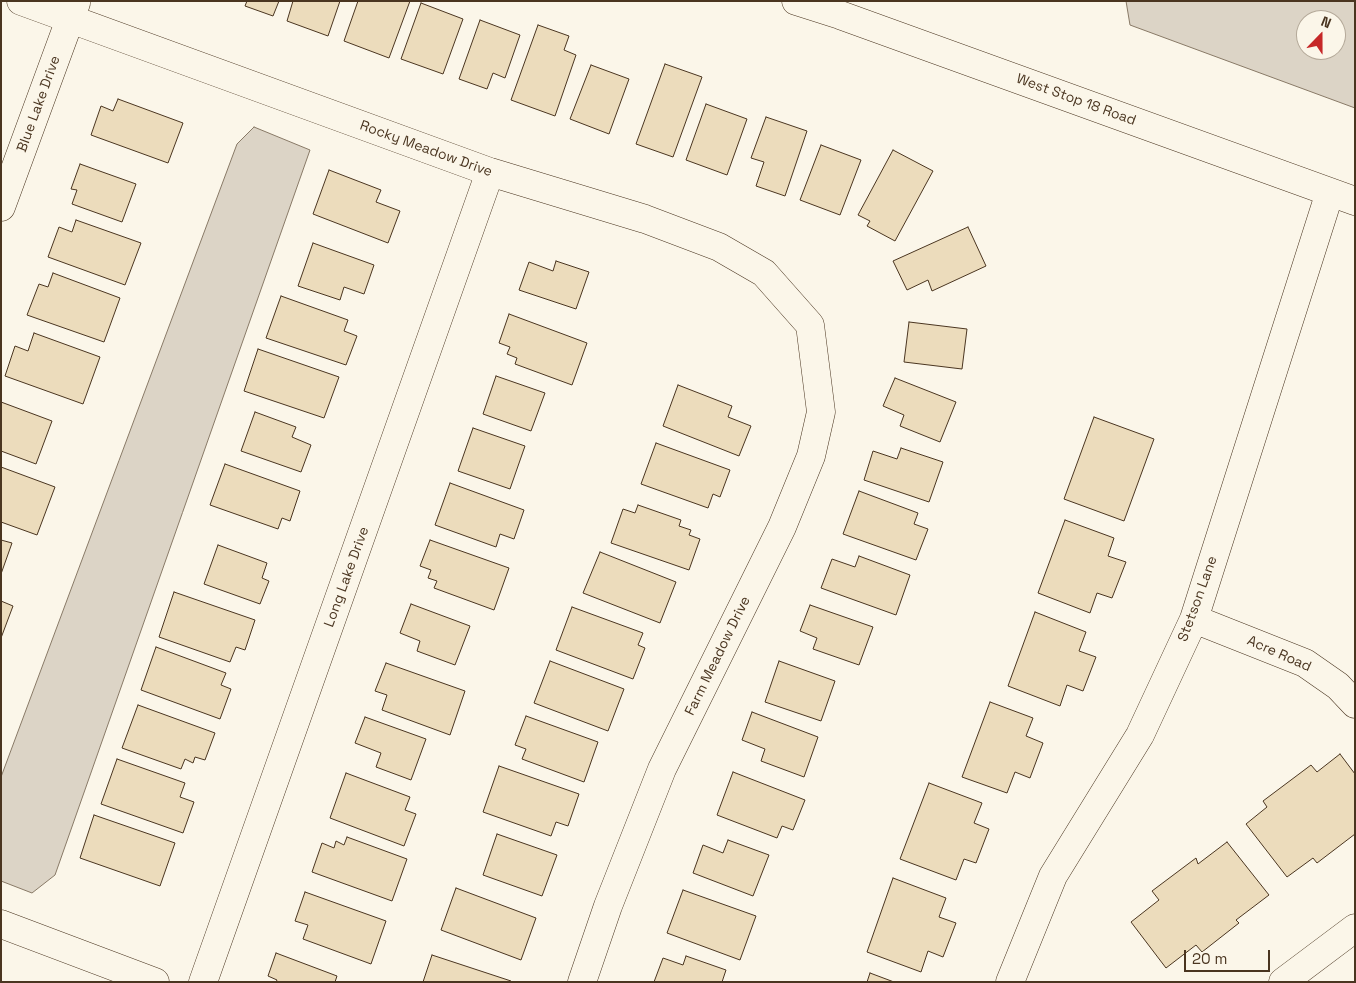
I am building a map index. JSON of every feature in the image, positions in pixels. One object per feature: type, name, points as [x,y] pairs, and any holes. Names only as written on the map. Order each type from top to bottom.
[{"type":"street","name":"Rocky Meadow Drive","points":[[21,1],[73,10],[490,172],[645,219],[719,247],[764,273],[810,325]]},
{"type":"street","name":"West Stop 18 Road","points":[[796,1],[842,8],[1342,197]]},
{"type":"street","name":"Blue Lake Drive","points":[[1,207],[73,10]]},
{"type":"street","name":"Long Lake Drive","points":[[203,982],[490,172]]},
{"type":"street","name":"Stetson Lane","points":[[1010,982],[1052,876],[1140,735],[1194,619],[1342,197]]},
{"type":"street","name":"Farm Meadow Drive","points":[[582,982],[608,906],[662,770],[782,527],[811,456],[821,412],[810,325]]},
{"type":"street","name":"Acre Road","points":[[1194,619],[1305,663],[1338,686],[1355,704]]},
{"type":"street","points":[[1,924],[155,982]]},
{"type":"street","points":[[1283,982],[1355,928]]},
{"type":"shaded area","points":[[1126,1],[1355,1],[1355,108],[1130,25]]},
{"type":"shaded area","points":[[254,127],[310,150],[55,875],[32,893],[1,881],[1,777],[237,144]]},
{"type":"building","points":[[247,1],[279,1],[273,16],[245,6]]},
{"type":"building","points":[[293,1],[340,1],[328,36],[287,21]]},
{"type":"building","points":[[358,1],[410,1],[389,58],[344,41]]},
{"type":"building","points":[[421,3],[463,19],[443,74],[401,59]]},
{"type":"building","points":[[480,20],[520,35],[505,78],[493,73],[487,89],[459,79]]},
{"type":"building","points":[[538,25],[569,36],[564,50],[576,55],[555,116],[511,100]]},
{"type":"building","points":[[665,64],[702,77],[673,157],[636,144]]},
{"type":"building","points":[[591,65],[629,79],[609,134],[570,119]]},
{"type":"building","points":[[118,99],[183,123],[168,163],[91,135],[101,106],[113,111]]},
{"type":"building","points":[[706,104],[747,119],[727,175],[686,160]]},
{"type":"building","points":[[766,117],[807,131],[785,196],[756,186],[764,162],[751,158]]},
{"type":"building","points":[[821,145],[861,160],[840,215],[800,200]]},
{"type":"building","points":[[893,150],[933,171],[895,241],[867,226],[870,221],[858,215]]},
{"type":"building","points":[[80,164],[136,184],[122,222],[72,204],[77,190],[71,189]]},
{"type":"building","points":[[329,170],[381,190],[376,202],[400,211],[388,243],[313,214]]},
{"type":"building","points":[[76,220],[141,243],[125,285],[48,257],[59,227],[72,232]]},
{"type":"building","points":[[968,227],[986,266],[932,291],[928,280],[907,290],[893,261]]},
{"type":"building","points":[[313,243],[374,265],[364,294],[344,287],[340,300],[298,286]]},
{"type":"building","points":[[556,261],[589,272],[576,309],[519,290],[529,262],[553,271]]},
{"type":"building","points":[[53,273],[120,298],[104,342],[27,315],[39,284],[48,287]]},
{"type":"building","points":[[281,296],[348,320],[344,331],[357,336],[346,365],[266,338]]},
{"type":"building","points":[[509,314],[587,343],[572,385],[515,364],[517,358],[507,354],[510,347],[499,343]]},
{"type":"building","points":[[909,322],[967,329],[962,369],[904,362]]},
{"type":"building","points":[[34,333],[100,357],[83,404],[5,376],[15,346],[28,351]]},
{"type":"building","points":[[258,349],[339,377],[324,418],[244,391]]},
{"type":"building","points":[[496,376],[545,393],[531,431],[483,414]]},
{"type":"building","points":[[895,378],[956,402],[940,442],[900,426],[904,415],[883,406]]},
{"type":"building","points":[[678,385],[732,406],[728,417],[751,426],[739,456],[663,426]]},
{"type":"building","points":[[1,402],[52,421],[36,464],[1,451]]},
{"type":"building","points":[[255,412],[296,427],[292,437],[311,445],[301,472],[241,451]]},
{"type":"building","points":[[1094,417],[1154,439],[1124,521],[1064,499]]},
{"type":"building","points":[[473,428],[525,446],[510,489],[458,471]]},
{"type":"building","points":[[656,443],[730,470],[720,497],[713,494],[708,508],[641,484]]},
{"type":"building","points":[[901,448],[943,462],[929,502],[864,480],[873,451],[897,459]]},
{"type":"building","points":[[225,464],[300,491],[290,521],[282,518],[278,529],[210,505]]},
{"type":"building","points":[[1,467],[55,487],[37,535],[1,522]]},
{"type":"building","points":[[450,483],[524,510],[514,539],[500,534],[496,547],[435,525]]},
{"type":"building","points":[[859,491],[918,513],[914,524],[928,529],[916,560],[843,534]]},
{"type":"building","points":[[638,505],[681,520],[679,526],[691,530],[689,535],[700,539],[689,570],[611,543],[623,509],[635,513]]},
{"type":"building","points":[[1065,520],[1114,538],[1108,556],[1126,562],[1112,598],[1097,593],[1090,613],[1038,593]]},
{"type":"building","points":[[1,540],[12,543],[1,574]]},
{"type":"building","points":[[430,540],[509,568],[494,610],[434,588],[437,581],[428,578],[431,570],[420,566]]},
{"type":"building","points":[[218,545],[267,563],[262,578],[269,581],[260,604],[204,584]]},
{"type":"building","points":[[600,552],[676,582],[660,623],[583,593]]},
{"type":"building","points":[[859,556],[910,575],[896,615],[821,588],[832,559],[855,567]]},
{"type":"building","points":[[174,592],[255,620],[245,650],[236,647],[230,662],[159,637]]},
{"type":"building","points":[[1,601],[13,606],[1,638]]},
{"type":"building","points":[[411,604],[470,626],[455,665],[417,651],[420,641],[400,633]]},
{"type":"building","points":[[810,605],[873,627],[859,665],[813,649],[817,638],[800,631]]},
{"type":"building","points":[[572,607],[643,633],[638,645],[645,648],[633,679],[556,650]]},
{"type":"building","points":[[1035,612],[1086,632],[1079,651],[1096,657],[1083,691],[1067,685],[1060,706],[1008,686]]},
{"type":"building","points":[[156,647],[226,673],[221,685],[231,689],[220,719],[141,690]]},
{"type":"building","points":[[550,661],[624,689],[608,731],[534,703]]},
{"type":"building","points":[[779,661],[835,681],[821,721],[765,702]]},
{"type":"building","points":[[386,663],[465,691],[450,735],[382,710],[387,695],[375,691]]},
{"type":"building","points":[[990,702],[1033,718],[1026,736],[1043,743],[1030,778],[1015,772],[1007,793],[962,777]]},
{"type":"building","points":[[138,705],[215,733],[205,760],[195,757],[193,763],[185,759],[181,769],[122,748]]},
{"type":"building","points":[[752,712],[818,737],[804,777],[761,761],[765,749],[742,740]]},
{"type":"building","points":[[526,716],[598,742],[584,782],[522,759],[526,749],[515,745]]},
{"type":"building","points":[[365,717],[426,739],[411,780],[376,767],[381,753],[355,743]]},
{"type":"building","points":[[1340,754],[1355,774],[1355,834],[1317,863],[1313,858],[1287,877],[1246,824],[1267,807],[1263,801],[1311,765],[1317,772]]},
{"type":"building","points":[[117,759],[185,783],[180,797],[194,802],[183,833],[101,804]]},
{"type":"building","points":[[499,766],[579,794],[568,826],[556,822],[551,836],[483,812]]},
{"type":"building","points":[[733,772],[805,800],[793,830],[782,826],[777,838],[717,815]]},
{"type":"building","points":[[346,773],[410,797],[405,810],[416,814],[404,846],[330,818]]},
{"type":"building","points":[[929,783],[982,803],[974,823],[989,829],[976,863],[964,859],[956,880],[900,859]]},
{"type":"building","points":[[94,815],[175,843],[160,886],[80,858]]},
{"type":"building","points":[[497,834],[557,855],[542,896],[483,875]]},
{"type":"building","points":[[347,837],[407,859],[392,901],[312,872],[322,843],[334,848],[336,841],[344,845]]},
{"type":"building","points":[[728,840],[769,855],[753,896],[693,873],[703,845],[723,853]]},
{"type":"building","points":[[1227,842],[1269,895],[1236,920],[1239,923],[1202,952],[1196,945],[1166,968],[1131,922],[1159,900],[1152,891],[1196,858],[1198,864]]},
{"type":"building","points":[[893,878],[946,898],[939,917],[956,923],[943,957],[928,951],[921,972],[867,952]]},
{"type":"building","points":[[456,888],[536,918],[521,960],[441,930]]},
{"type":"building","points":[[683,890],[756,916],[740,960],[667,933]]},
{"type":"building","points":[[305,892],[386,921],[371,964],[303,939],[308,925],[295,921]]},
{"type":"building","points":[[276,953],[337,976],[335,982],[276,982],[277,980],[268,976]]},
{"type":"building","points":[[432,955],[511,981],[511,982],[423,982]]},
{"type":"building","points":[[686,956],[726,970],[722,982],[654,982],[663,958],[683,965]]},
{"type":"building","points":[[870,973],[894,982],[867,982]]}]
